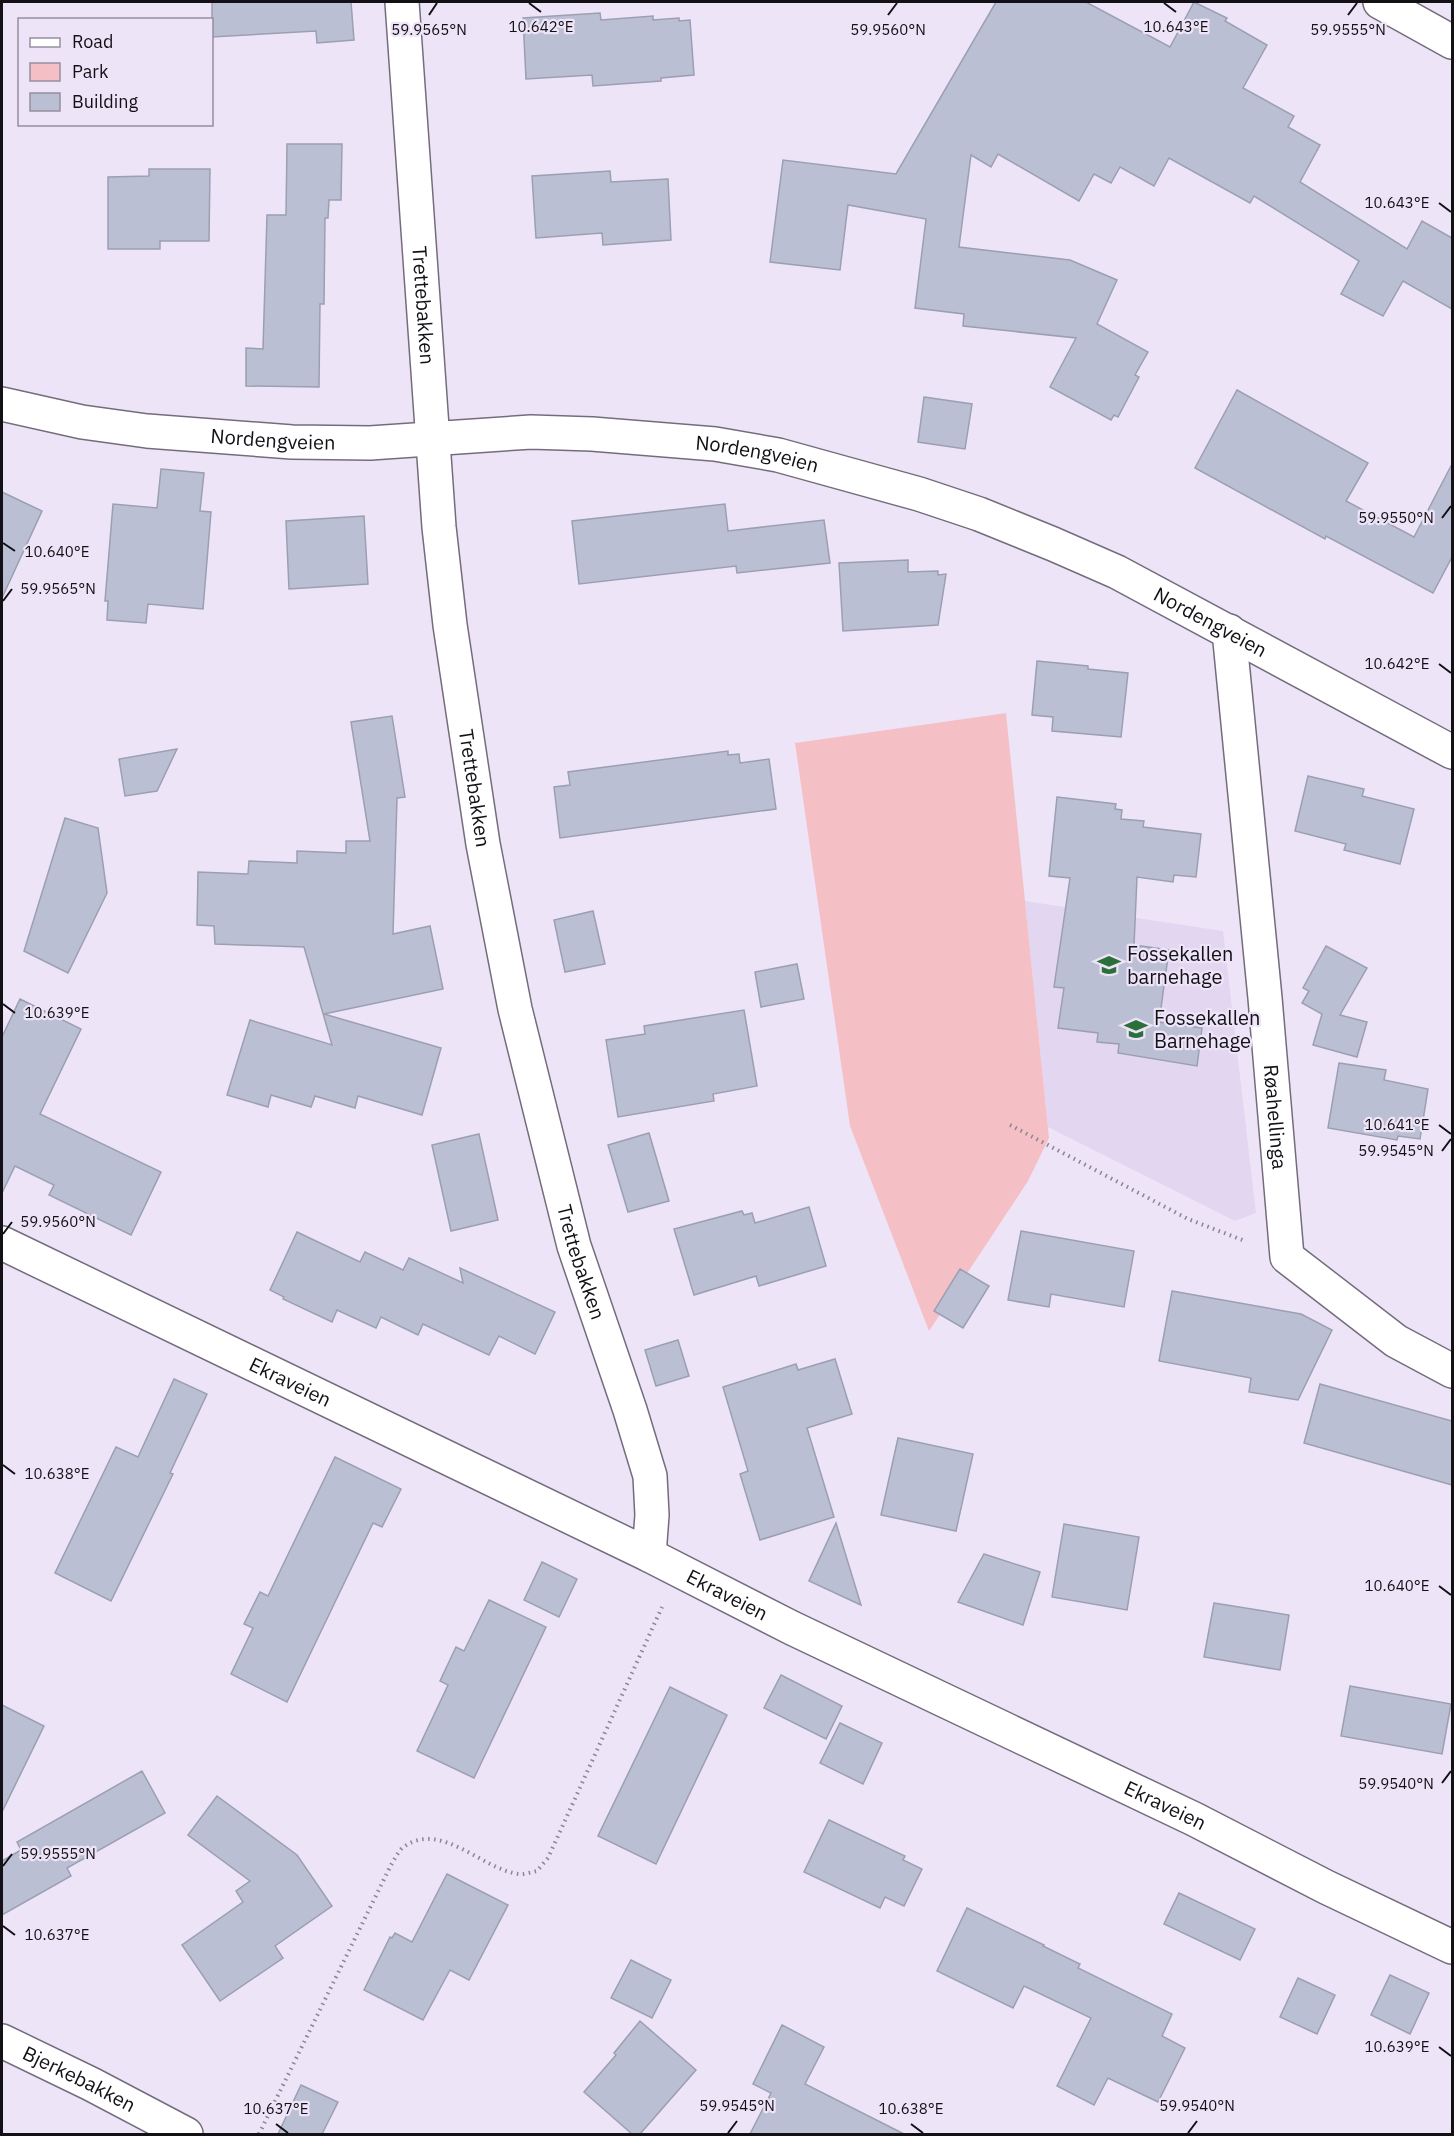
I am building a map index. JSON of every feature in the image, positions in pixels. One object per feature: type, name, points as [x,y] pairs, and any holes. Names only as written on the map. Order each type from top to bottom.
[{"type":"street","name":"Trettebakken","points":[[402,2],[439,527],[450,625],[483,844],[515,1009],[574,1246],[650,1476],[652,1515],[649,1556]]},
{"type":"street","points":[[1380,2],[1452,42]]},
{"type":"street","name":"Nordengveien","points":[[2,404],[82,422],[213,437],[359,443],[531,432],[592,434],[715,444],[778,455],[919,494],[1010,526],[1117,572],[1452,752]]},
{"type":"street","name":"Røahellinga","points":[[1229,631],[1264,986],[1287,1257]]},
{"type":"street","name":"Ekraveien","points":[[2,1243],[679,1570],[792,1628],[1129,1788],[1326,1887],[1452,1947]]},
{"type":"street","points":[[1287,1257],[1396,1341],[1452,1371]]},
{"type":"street","name":"Bjerkebakken","points":[[2,2041],[186,2134]]},
{"type":"path","points":[[1010,1125],[1188,1219],[1287,1257]]},
{"type":"path","points":[[259,2134],[391,1865],[404,1846],[419,1840],[437,1839],[465,1850],[497,1868],[520,1875],[537,1871],[548,1857],[679,1570]]},
{"type":"shaded area","name":"Fossekallen Barnehage","points":[[1025,901],[1223,931],[1256,1213],[1235,1221],[1048,1127]]},
{"type":"green space","points":[[1006,713],[1049,1138],[1028,1181],[929,1331],[850,1126],[795,743]]},
{"type":"building","points":[[212,2],[351,2],[354,40],[317,43],[316,31],[213,37]]},
{"type":"building","points":[[996,2],[1086,2],[1170,47],[1194,2],[1227,18],[1225,21],[1267,45],[1243,88],[1294,116],[1288,127],[1320,145],[1300,182],[1407,249],[1422,221],[1452,238],[1452,309],[1403,281],[1383,316],[1341,294],[1359,261],[1254,196],[1250,203],[1169,158],[1154,186],[1120,167],[1111,183],[1094,174],[1079,201],[998,154],[991,167],[971,155],[959,247],[1070,260],[1117,280],[1097,324],[1148,352],[1135,375],[1139,377],[1118,417],[1114,415],[1111,420],[1050,387],[1076,338],[963,326],[964,314],[915,308],[926,219],[848,205],[840,270],[770,262],[783,160],[896,174]]},
{"type":"building","points":[[600,13],[601,20],[653,16],[653,20],[679,18],[679,21],[690,20],[694,75],[661,78],[661,81],[593,86],[592,75],[526,79],[523,18]]},
{"type":"building","points":[[287,144],[342,144],[341,200],[329,200],[328,218],[325,218],[324,304],[320,304],[319,387],[246,386],[246,348],[263,349],[267,215],[286,215]]},
{"type":"building","points":[[149,169],[210,169],[209,241],[160,241],[160,249],[108,249],[108,177],[149,176]]},
{"type":"building","points":[[610,171],[611,182],[668,179],[671,240],[603,245],[602,233],[536,238],[532,176]]},
{"type":"building","points":[[1237,390],[1368,463],[1346,501],[1414,537],[1452,464],[1452,557],[1433,593],[1326,536],[1325,539],[1195,468]]},
{"type":"building","points":[[924,397],[972,404],[965,449],[918,442]]},
{"type":"building","points":[[161,469],[204,473],[200,511],[211,512],[203,609],[148,604],[146,623],[107,620],[108,601],[105,601],[113,504],[157,508]]},
{"type":"building","points":[[2,492],[42,511],[2,598]]},
{"type":"building","points":[[725,504],[728,531],[824,520],[830,563],[737,573],[736,566],[579,584],[572,521]]},
{"type":"building","points":[[364,516],[368,584],[289,589],[286,521]]},
{"type":"building","points":[[908,560],[908,572],[938,571],[938,575],[946,574],[938,625],[843,631],[839,563]]},
{"type":"building","points":[[1037,661],[1128,673],[1121,737],[1052,731],[1053,717],[1032,715]]},
{"type":"building","points":[[392,716],[405,797],[397,798],[393,934],[430,926],[443,989],[324,1014],[441,1048],[422,1115],[358,1096],[355,1108],[315,1096],[311,1107],[271,1095],[268,1107],[227,1095],[250,1020],[332,1045],[304,947],[215,944],[214,926],[197,925],[198,872],[248,874],[249,861],[297,863],[297,851],[346,853],[346,841],[370,841],[351,722]]},
{"type":"building","points":[[177,749],[157,791],[125,796],[119,759]]},
{"type":"building","points":[[728,751],[728,755],[739,754],[740,763],[769,759],[776,809],[560,838],[554,787],[570,785],[568,772]]},
{"type":"building","points":[[1308,776],[1364,789],[1362,796],[1414,809],[1400,864],[1344,850],[1346,844],[1295,831]]},
{"type":"building","points":[[1057,797],[1116,804],[1115,809],[1122,810],[1121,819],[1144,821],[1143,827],[1201,834],[1196,877],[1174,875],[1173,882],[1137,877],[1134,945],[1169,950],[1159,1022],[1202,1028],[1197,1066],[1118,1053],[1119,1044],[1097,1042],[1098,1033],[1058,1028],[1064,988],[1054,987],[1070,878],[1049,876]]},
{"type":"building","points":[[65,818],[98,828],[107,893],[68,973],[24,951]]},
{"type":"building","points":[[593,911],[605,964],[565,972],[554,920]]},
{"type":"building","points":[[1326,946],[1367,968],[1340,1015],[1367,1022],[1357,1057],[1313,1045],[1322,1014],[1302,1003],[1309,991],[1303,988]]},
{"type":"building","points":[[797,964],[804,999],[761,1007],[755,972]]},
{"type":"building","points":[[20,999],[81,1029],[40,1114],[161,1172],[131,1235],[49,1195],[54,1185],[15,1166],[2,1193],[2,1037]]},
{"type":"building","points":[[744,1010],[757,1086],[713,1094],[714,1101],[618,1117],[606,1040],[645,1034],[644,1026]]},
{"type":"building","points":[[1339,1063],[1386,1070],[1384,1080],[1428,1089],[1420,1139],[1398,1136],[1397,1140],[1328,1128]]},
{"type":"building","points":[[649,1133],[669,1201],[628,1212],[608,1145]]},
{"type":"building","points":[[479,1134],[498,1220],[451,1231],[432,1145]]},
{"type":"building","points":[[809,1207],[826,1266],[759,1286],[756,1276],[694,1295],[674,1229],[742,1211],[744,1215],[752,1213],[755,1223]]},
{"type":"building","points":[[1021,1231],[1134,1251],[1124,1307],[1051,1294],[1049,1307],[1008,1300]]},
{"type":"building","points":[[297,1232],[360,1262],[365,1252],[403,1270],[409,1258],[463,1283],[460,1268],[555,1312],[535,1354],[499,1336],[489,1355],[423,1324],[418,1335],[381,1317],[376,1328],[337,1310],[332,1322],[283,1299],[284,1297],[270,1290]]},
{"type":"building","points":[[960,1269],[989,1286],[963,1328],[934,1311]]},
{"type":"building","points":[[1172,1291],[1301,1314],[1332,1330],[1298,1400],[1249,1392],[1251,1378],[1159,1361]]},
{"type":"building","points":[[678,1340],[689,1376],[656,1386],[645,1350]]},
{"type":"building","points":[[835,1359],[852,1414],[807,1428],[834,1517],[760,1540],[740,1474],[748,1471],[723,1387],[796,1364],[798,1370]]},
{"type":"building","points":[[174,1379],[207,1394],[170,1473],[173,1474],[111,1601],[55,1573],[116,1447],[138,1457]]},
{"type":"building","points":[[1320,1384],[1452,1421],[1452,1485],[1304,1443]]},
{"type":"building","points":[[898,1438],[973,1454],[956,1531],[881,1515]]},
{"type":"building","points":[[335,1457],[401,1489],[382,1527],[373,1523],[287,1702],[231,1674],[253,1628],[244,1624],[260,1592],[268,1596]]},
{"type":"building","points":[[836,1523],[861,1605],[809,1581]]},
{"type":"building","points":[[1064,1524],[1139,1537],[1127,1610],[1052,1597]]},
{"type":"building","points":[[984,1554],[1040,1572],[1023,1625],[958,1602]]},
{"type":"building","points":[[542,1562],[577,1579],[559,1617],[524,1600]]},
{"type":"building","points":[[489,1600],[546,1627],[474,1778],[417,1751],[448,1685],[440,1681],[456,1647],[464,1651]]},
{"type":"building","points":[[1214,1603],[1289,1615],[1280,1670],[1204,1657]]},
{"type":"building","points":[[781,1675],[842,1706],[826,1739],[764,1708]]},
{"type":"building","points":[[1350,1686],[1451,1704],[1442,1754],[1341,1736]]},
{"type":"building","points":[[670,1687],[727,1715],[656,1864],[598,1836]]},
{"type":"building","points":[[2,1705],[44,1726],[2,1812]]},
{"type":"building","points":[[840,1723],[882,1743],[863,1784],[820,1763]]},
{"type":"building","points":[[142,1771],[165,1813],[67,1868],[71,1876],[2,1915],[2,1861],[21,1850],[17,1842]]},
{"type":"building","points":[[217,1796],[297,1855],[332,1906],[275,1946],[283,1958],[220,2001],[182,1945],[243,1902],[236,1891],[250,1881],[188,1835]]},
{"type":"building","points":[[829,1820],[905,1856],[903,1860],[922,1869],[904,1906],[885,1897],[880,1908],[804,1872]]},
{"type":"building","points":[[447,1874],[508,1905],[469,1980],[450,1970],[423,2020],[364,1990],[390,1937],[392,1938],[395,1933],[412,1942]]},
{"type":"building","points":[[1179,1893],[1255,1929],[1240,1960],[1164,1924]]},
{"type":"building","points":[[967,1908],[1044,1945],[1080,1964],[1078,1968],[1172,2014],[1162,2036],[1185,2048],[1158,2102],[1108,2078],[1094,2105],[1057,2086],[1091,2018],[1024,1986],[1013,2008],[937,1971]]},
{"type":"building","points":[[631,1960],[671,1980],[652,2018],[611,1998]]},
{"type":"building","points":[[1390,1975],[1429,1993],[1410,2034],[1371,2015]]},
{"type":"building","points":[[1298,1978],[1335,1995],[1317,2034],[1280,2017]]},
{"type":"building","points":[[640,2021],[696,2070],[640,2134],[632,2134],[584,2092],[616,2055],[614,2053]]},
{"type":"building","points":[[782,2025],[824,2047],[805,2084],[904,2134],[750,2134],[771,2093],[753,2084]]},
{"type":"building","points":[[301,2085],[338,2102],[322,2134],[278,2134]]},
{"type":"place","name":"Fossekallen barnehage","points":[[1109,965]]},
{"type":"place","name":"Fossekallen Barnehage","points":[[1136,1029]]}]
